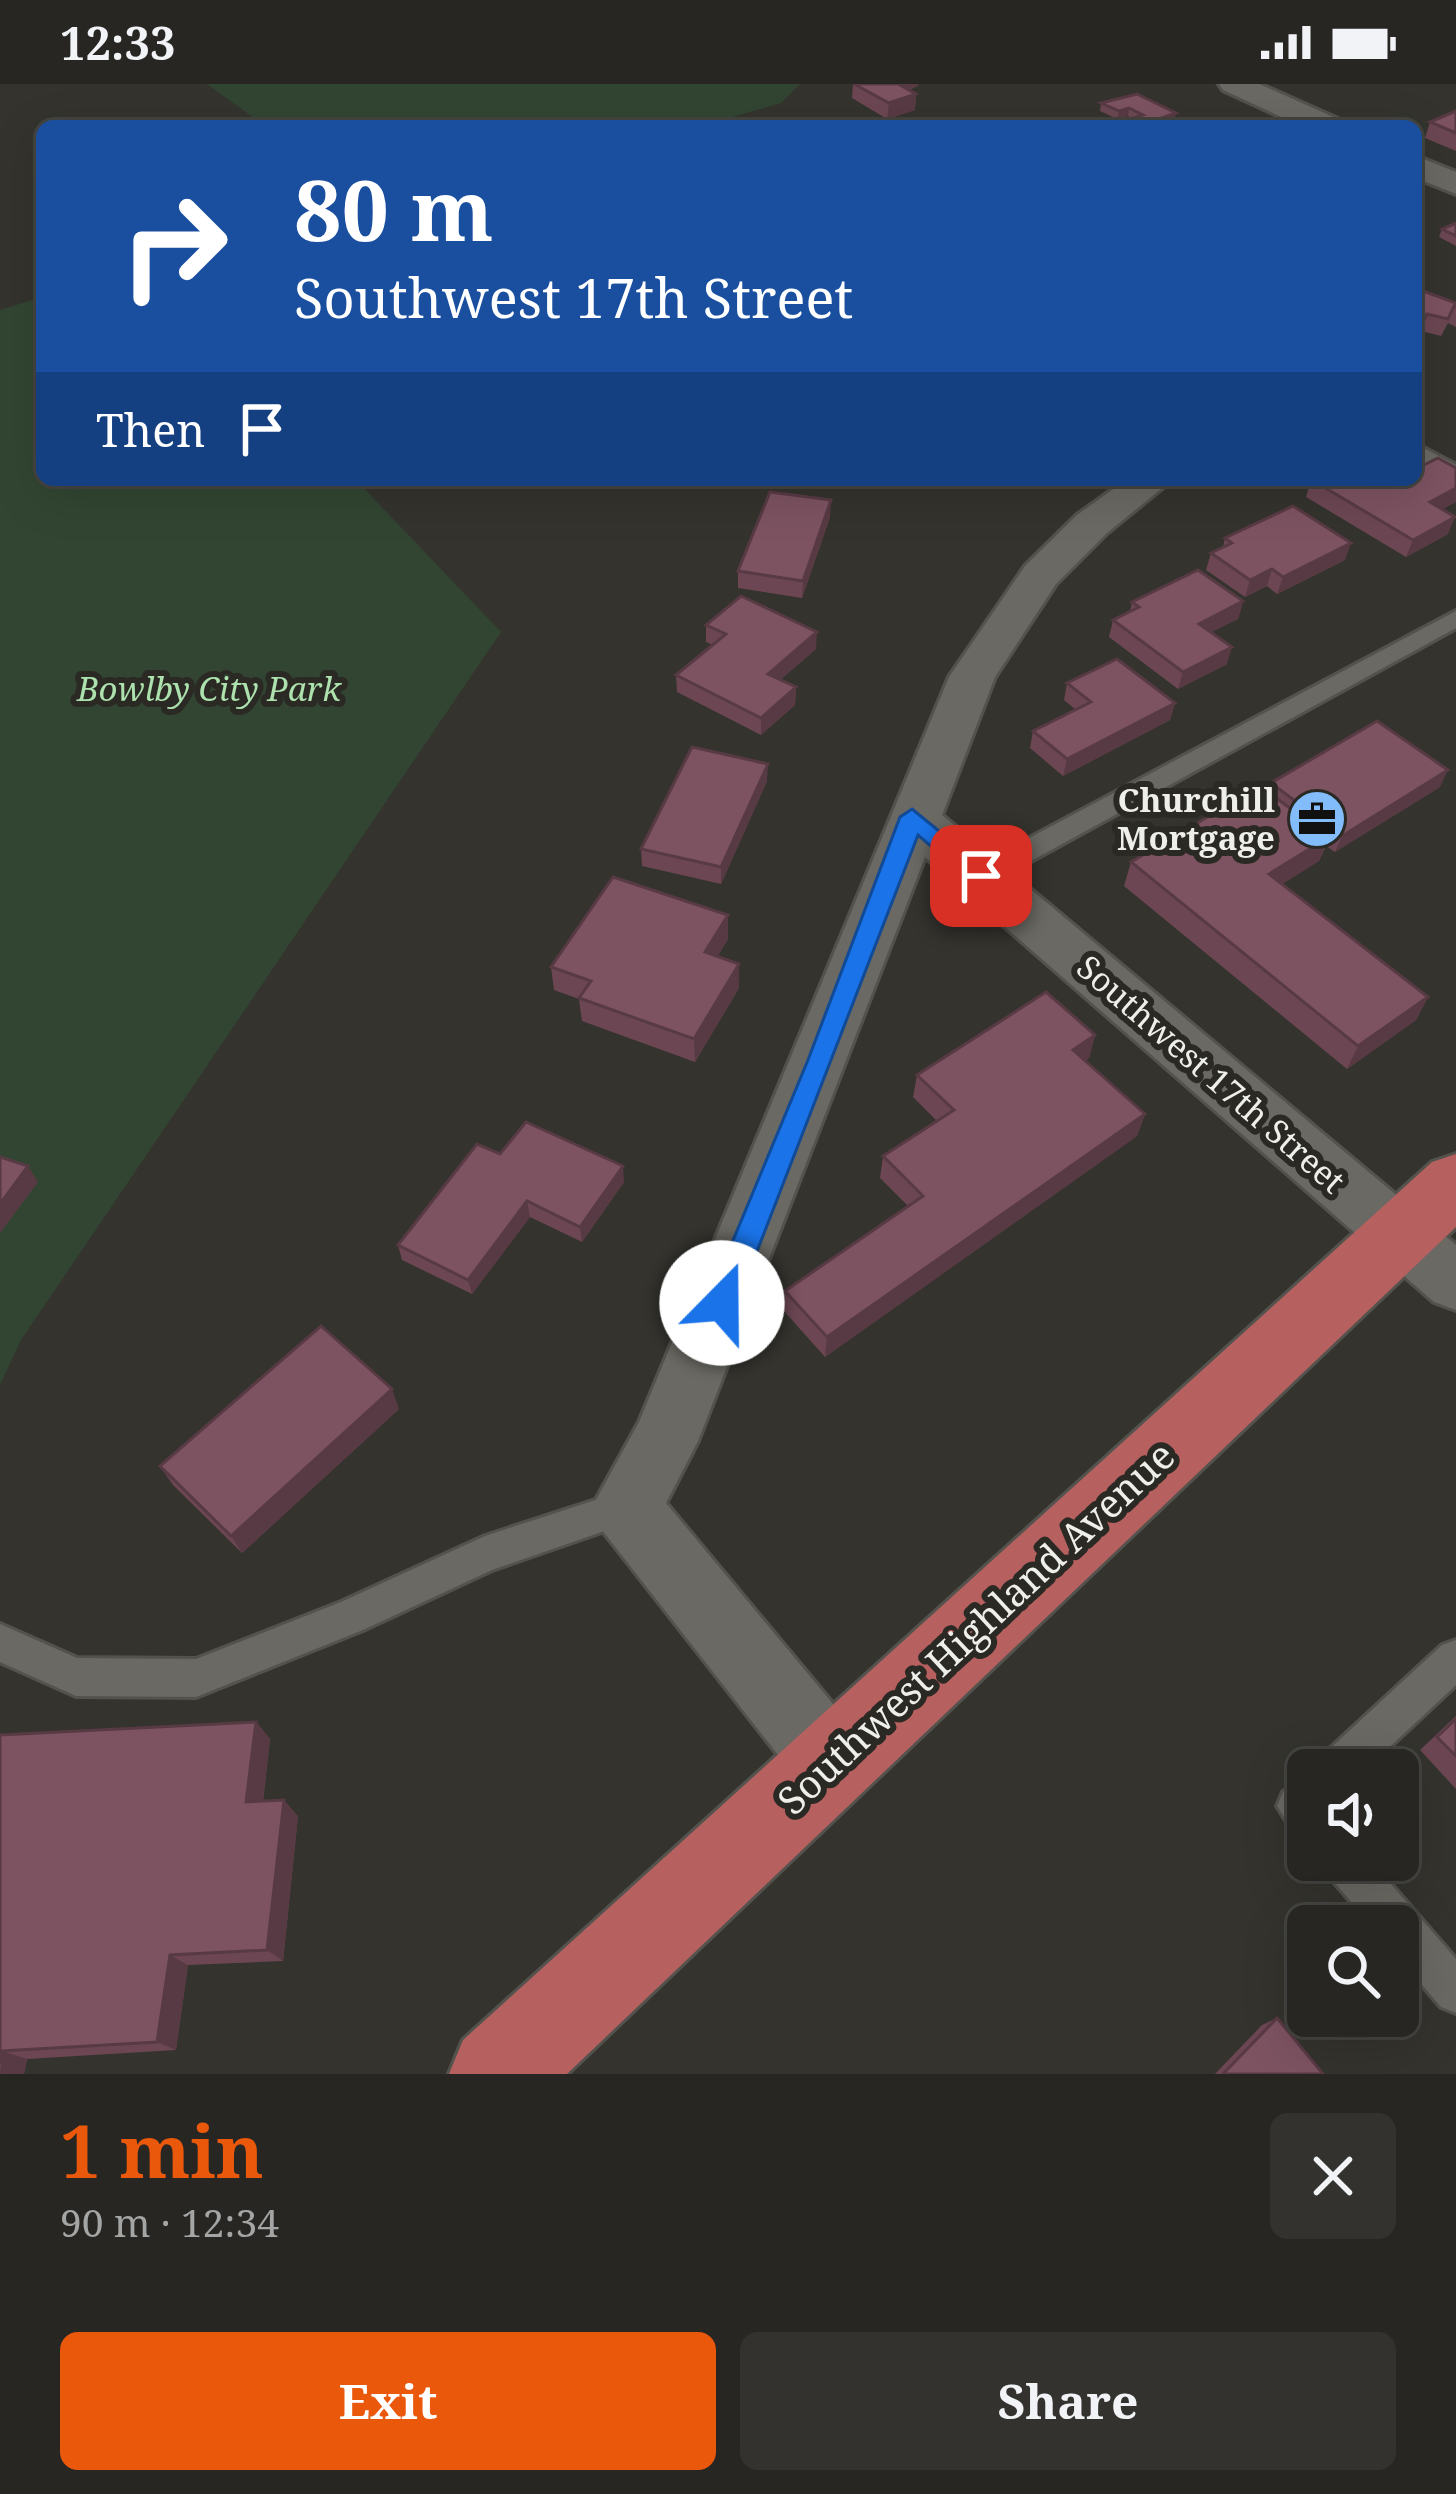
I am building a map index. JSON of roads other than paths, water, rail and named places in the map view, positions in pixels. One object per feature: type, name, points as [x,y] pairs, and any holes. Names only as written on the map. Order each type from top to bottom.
[{"type":"highway","name":"Southwest Highland Avenue","points":[[497,2074],[831,1761],[1437,1234]]},
{"type":"street","points":[[1234,84],[1315,120]]},
{"type":"street","points":[[1422,169],[1456,184]]},
{"type":"street","points":[[831,1761],[626,1508],[665,1442],[972,677],[1040,575],[1092,524],[1144,486]]},
{"type":"street","name":"Southwest 17th Street","points":[[912,817],[1437,1234]]},
{"type":"lane","points":[[1422,454],[1456,474]]},
{"type":"lane","points":[[981,876],[1456,618]]},
{"type":"lane","points":[[0,1643],[76,1677],[196,1678],[350,1617],[485,1554],[626,1508]]},
{"type":"lane","points":[[1359,1749],[1456,1659]]},
{"type":"lane","points":[[1361,1881],[1456,1992]]},
{"type":"place","name":"Churchill Mortgage","points":[[1317,819]]},
{"type":"park label","name":"Bowlby City Park","points":[[209,689]]}]
